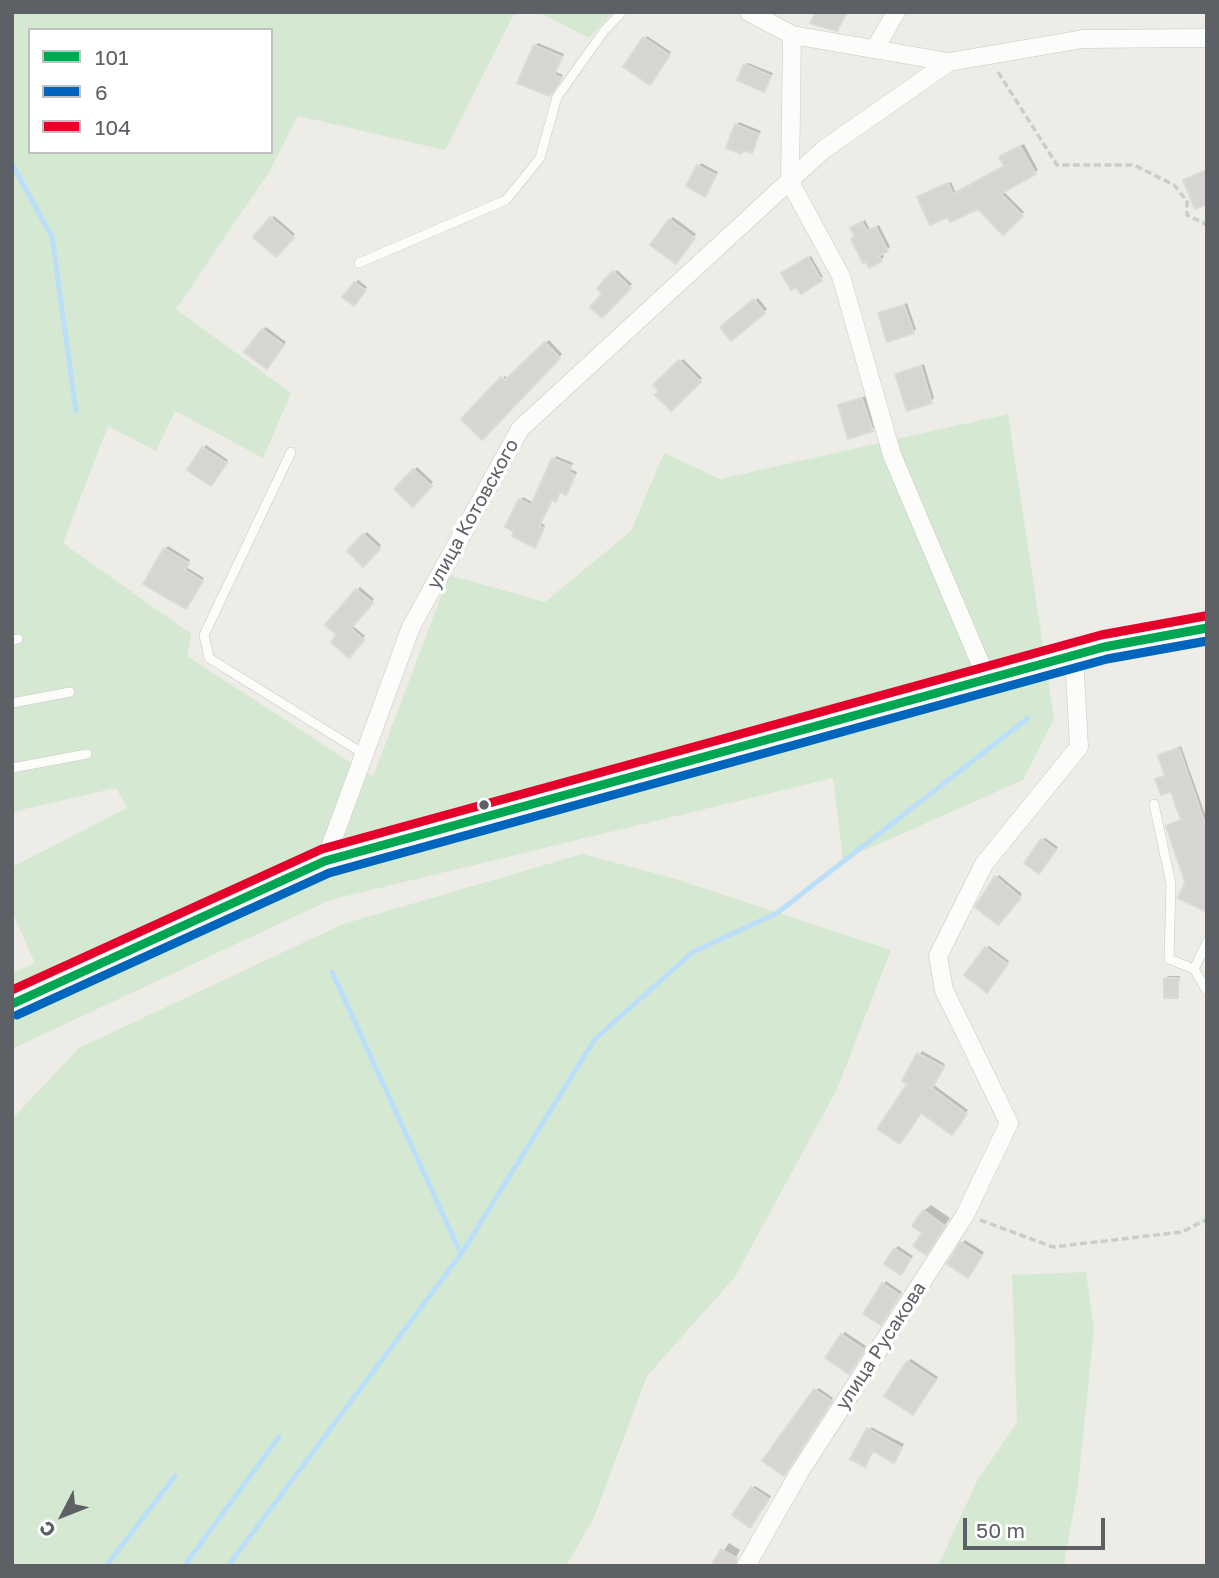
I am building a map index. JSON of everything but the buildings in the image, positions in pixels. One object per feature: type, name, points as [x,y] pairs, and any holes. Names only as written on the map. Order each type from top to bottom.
[{"type":"main road","points":[[12,1004],[325,861],[1074,655],[1207,628]]},
{"type":"street","points":[[749,12],[792,35],[949,62]]},
{"type":"street","points":[[875,49],[896,12]]},
{"type":"street","points":[[792,35],[790,182],[841,275],[892,455],[987,679]]},
{"type":"street","name":"улица Котовского","points":[[325,861],[411,627],[520,429],[822,150],[949,62],[1083,39],[1207,38]]},
{"type":"street","name":"улица Русакова","points":[[746,1566],[799,1474],[965,1215],[1009,1123],[943,990],[938,956],[984,863],[1079,747],[1074,655]]},
{"type":"lane","points":[[359,263],[506,200],[540,158],[557,97],[604,31],[622,12]]},
{"type":"lane","points":[[291,452],[204,635],[209,658],[364,754]]},
{"type":"lane","points":[[12,704],[70,692]]},
{"type":"lane","points":[[12,768],[87,754]]},
{"type":"lane","points":[[1154,804],[1171,884],[1169,959],[1194,969],[1207,991]]},
{"type":"lane","points":[[1194,969],[1207,942]]},
{"type":"path","points":[[988,55],[1057,165],[1134,165],[1174,185],[1187,201],[1187,215],[1207,225]]},
{"type":"path","points":[[965,1215],[1053,1247],[1182,1233],[1207,1219]]},
{"type":"green space","points":[[12,12],[515,12],[445,150],[298,116],[269,172],[176,309],[291,393],[263,458],[175,411],[156,451],[108,426],[63,543],[191,634],[187,656],[373,777],[449,575],[545,602],[631,531],[664,453],[720,479],[1008,414],[1054,719],[1023,780],[843,860],[833,778],[330,900],[12,1049],[12,973],[35,963],[12,911],[12,867],[127,808],[116,788],[12,812]]},
{"type":"green space","points":[[539,12],[613,12],[589,38]]},
{"type":"green space","points":[[582,854],[669,877],[891,950],[837,1089],[735,1277],[647,1376],[593,1520],[566,1566],[12,1566],[12,1119],[79,1048],[343,924]]},
{"type":"green space","points":[[1086,1272],[1094,1329],[1078,1485],[1064,1566],[938,1566],[977,1481],[1017,1422],[1012,1275]]},
{"type":"waterway","points":[[12,164],[52,237],[76,411]]},
{"type":"waterway","points":[[228,1566],[461,1254],[595,1039],[693,952],[777,913],[1028,718]]},
{"type":"waterway","points":[[332,972],[461,1254]]},
{"type":"waterway","points":[[184,1566],[279,1437]]},
{"type":"waterway","points":[[106,1566],[175,1476]]},
{"type":"transit line","name":"104","points":[[12,990],[322,849],[1101,635],[1205,616]]},
{"type":"transit line","name":"101","points":[[12,1004],[325,861],[1104,647],[1207,628]]},
{"type":"transit line","name":"6","points":[[17,1015],[329,873],[1107,659],[1207,641]]}]
